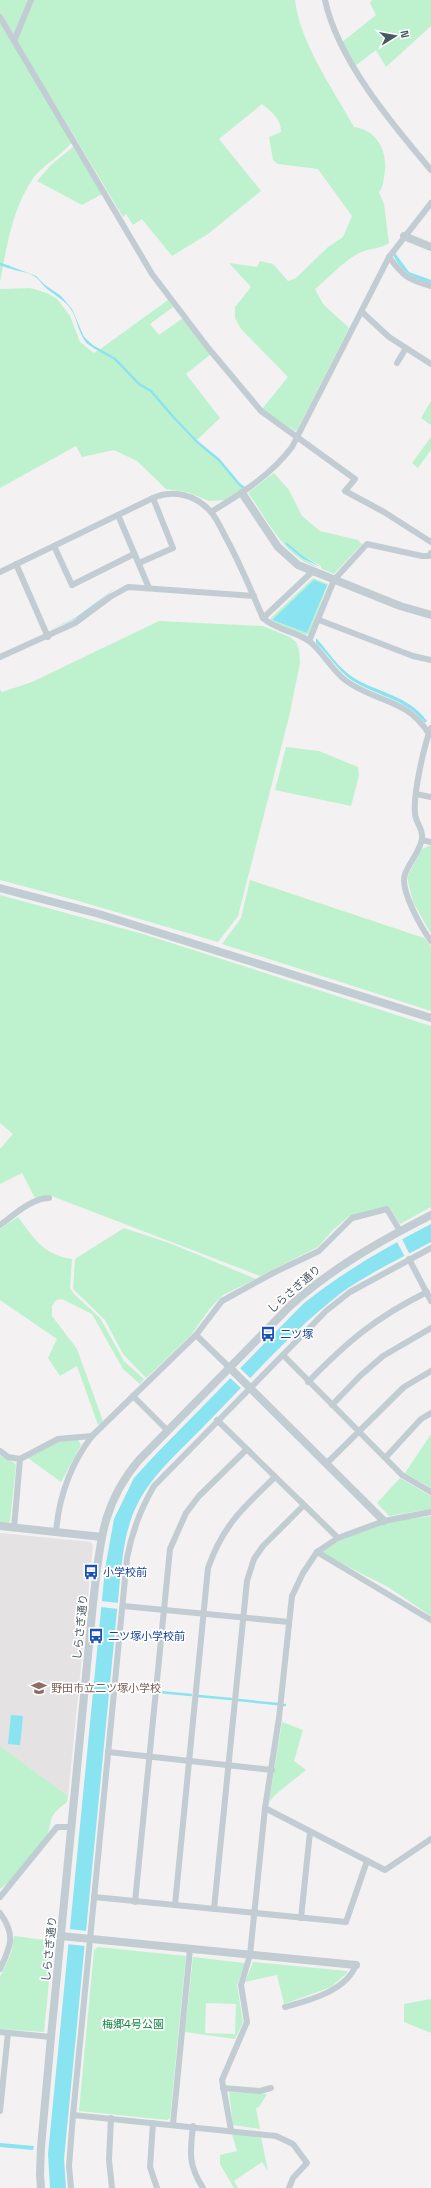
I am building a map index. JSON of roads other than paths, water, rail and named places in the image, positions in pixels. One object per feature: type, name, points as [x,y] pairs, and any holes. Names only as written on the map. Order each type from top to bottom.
[{"type":"street","points":[[14,41],[31,0]]},
{"type":"street","points":[[325,0],[328,16],[342,46],[388,119],[431,170]]},
{"type":"street","points":[[0,18],[143,258],[169,298],[261,411],[355,479],[345,491],[384,512],[431,542]]},
{"type":"street","points":[[211,512],[242,493],[270,472],[298,437],[389,257],[431,203]]},
{"type":"street","points":[[404,236],[431,246]]},
{"type":"street","points":[[389,257],[401,273],[411,281],[431,286]]},
{"type":"street","points":[[362,312],[389,338],[431,364]]},
{"type":"street","points":[[397,363],[406,348]]},
{"type":"street","points":[[0,572],[153,498],[168,493],[181,494],[194,499],[211,512],[234,552],[263,618],[270,624],[309,641],[344,679],[364,691],[407,710],[430,731],[416,794],[414,814],[422,829],[422,840],[404,876],[409,903],[423,930],[431,941]]},
{"type":"street","points":[[242,493],[278,547],[298,565],[312,572],[400,606],[431,614]]},
{"type":"street","points":[[139,563],[174,548],[153,498]]},
{"type":"street","points":[[118,515],[149,588]]},
{"type":"street","points":[[309,641],[319,620],[334,580],[367,544],[422,556],[429,556],[431,553]]},
{"type":"street","points":[[54,546],[72,585],[134,554]]},
{"type":"street","points":[[16,564],[48,636]]},
{"type":"street","points":[[263,618],[312,572]]},
{"type":"street","points":[[0,649],[1,657],[48,636],[81,620],[123,589],[132,587],[254,596]]},
{"type":"street","points":[[319,620],[413,656],[431,660]]},
{"type":"street","points":[[416,794],[431,797]]},
{"type":"street","points":[[422,840],[431,842]]},
{"type":"street","points":[[0,888],[98,914],[431,1018]]},
{"type":"street","points":[[0,1225],[34,1202],[42,1198],[50,1198]]},
{"type":"street","points":[[56,1532],[58,1508],[70,1471],[92,1436],[196,1335],[222,1300],[272,1273],[319,1251],[352,1218],[387,1209],[400,1231]]},
{"type":"street","name":"しらさぎ通り","points":[[42,2188],[40,2174],[41,2147],[51,2037],[65,1937],[71,1827],[102,1537],[109,1508],[118,1488],[127,1474],[167,1430],[232,1369],[312,1286],[353,1257],[431,1215]]},
{"type":"street","points":[[71,2188],[69,2166],[88,1939],[94,1897],[130,1542],[141,1508],[154,1486],[248,1385],[283,1355],[309,1327],[344,1297],[383,1273],[431,1248]]},
{"type":"street","points":[[409,1259],[431,1300]]},
{"type":"street","points":[[308,1382],[345,1344],[369,1325],[399,1306],[427,1292]]},
{"type":"street","points":[[332,1405],[360,1376],[383,1356],[431,1328]]},
{"type":"street","points":[[196,1335],[384,1521]]},
{"type":"street","points":[[283,1355],[308,1382],[386,1457],[402,1475],[431,1492]]},
{"type":"street","points":[[327,1463],[404,1387],[431,1371]]},
{"type":"street","points":[[133,1396],[167,1430]]},
{"type":"street","points":[[386,1457],[421,1419],[431,1413]]},
{"type":"street","points":[[217,1420],[246,1450],[338,1538]]},
{"type":"street","points":[[0,1451],[8,1456],[20,1459],[58,1438],[69,1436],[92,1436]]},
{"type":"street","points":[[135,1902],[170,1549],[186,1513],[198,1496],[246,1450]]},
{"type":"street","points":[[14,1528],[20,1459]]},
{"type":"street","points":[[175,1905],[190,1761],[205,1580],[216,1545],[228,1526],[275,1477]]},
{"type":"street","points":[[214,1909],[247,1580],[254,1559],[263,1546],[304,1505]]},
{"type":"street","points":[[231,2130],[222,2080],[247,2022],[240,1985],[250,1955],[265,1808],[272,1770],[289,1622],[296,1586],[317,1552],[338,1538],[384,1521],[431,1512]]},
{"type":"street","points":[[0,1526],[102,1537]]},
{"type":"street","points":[[317,1552],[431,1620]]},
{"type":"street","points":[[123,1606],[289,1622]]},
{"type":"street","points":[[108,1752],[272,1770]]},
{"type":"street","points":[[265,1808],[385,1870],[431,1839]]},
{"type":"street","points":[[0,1897],[57,1827],[71,1827]]},
{"type":"street","points":[[301,1918],[310,1832]]},
{"type":"street","points":[[94,1897],[346,1922],[367,1861]]},
{"type":"street","points":[[0,1913],[7,1923],[11,1934],[9,1950],[0,1969]]},
{"type":"street","points":[[65,1937],[356,1965],[352,1975],[338,1986],[318,1996],[285,2007]]},
{"type":"street","points":[[173,2124],[190,1949]]},
{"type":"street","points":[[0,2032],[51,2037]]},
{"type":"street","points":[[0,2111],[8,2033]]},
{"type":"street","points":[[223,2088],[260,2091],[271,2088]]},
{"type":"street","points":[[73,2115],[193,2126],[276,2136],[293,2144],[307,2163],[293,2178],[288,2188]]},
{"type":"street","points":[[111,2118],[108,2160],[112,2188]]},
{"type":"street","points":[[153,2123],[150,2167],[157,2188]]},
{"type":"street","points":[[193,2126],[190,2152],[191,2165],[194,2175],[203,2188]]},
{"type":"water","points":[[395,253],[409,272],[431,280],[431,283],[413,277],[404,270],[396,261],[393,255]]},
{"type":"water","points":[[7,265],[36,276],[45,285],[61,296],[72,309],[84,337],[96,348],[86,343],[72,311],[66,303],[44,286],[35,276],[7,267]]},
{"type":"water","points":[[286,542],[303,556],[321,567],[303,559],[285,544]]},
{"type":"water","points":[[314,580],[327,585],[307,633],[272,620]]},
{"type":"water","points":[[117,587],[79,617],[50,630],[75,618]]},
{"type":"water","points":[[316,638],[348,674],[364,683],[403,700],[420,713],[427,721],[425,723],[409,708],[400,703],[370,690],[350,679],[316,643]]},
{"type":"water","points":[[431,1224],[431,1242],[374,1272],[341,1293],[305,1323],[178,1452],[151,1482],[137,1505],[129,1525],[121,1568],[64,2159],[66,2188],[50,2188],[48,2154],[105,1569],[114,1519],[134,1478],[303,1304],[318,1292],[365,1261]]},
{"type":"water","points":[[11,1715],[23,1716],[20,1745],[8,1744]]},
{"type":"water","points":[[0,2143],[34,2146],[33,2150],[0,2147]]},
{"type":"waterway","points":[[0,264],[9,267]]},
{"type":"waterway","points":[[94,347],[115,359],[139,384],[151,391],[196,441],[219,460],[244,488]]},
{"type":"waterway","points":[[119,1688],[151,1691]]},
{"type":"waterway","points":[[159,1692],[191,1695]]},
{"type":"waterway","points":[[198,1696],[231,1699]]},
{"type":"waterway","points":[[238,1700],[277,1704]]},
{"type":"place","name":"二ツ塚","points":[[268,1334]]},
{"type":"place","name":"小学校前","points":[[91,1572]]},
{"type":"place","name":"二ツ塚小学校前","points":[[96,1636]]},
{"type":"place","name":"野田市立二ツ塚小学校","points":[[39,1688]]},
{"type":"park label","name":"梅郷4号公園","points":[[133,2024]]}]
